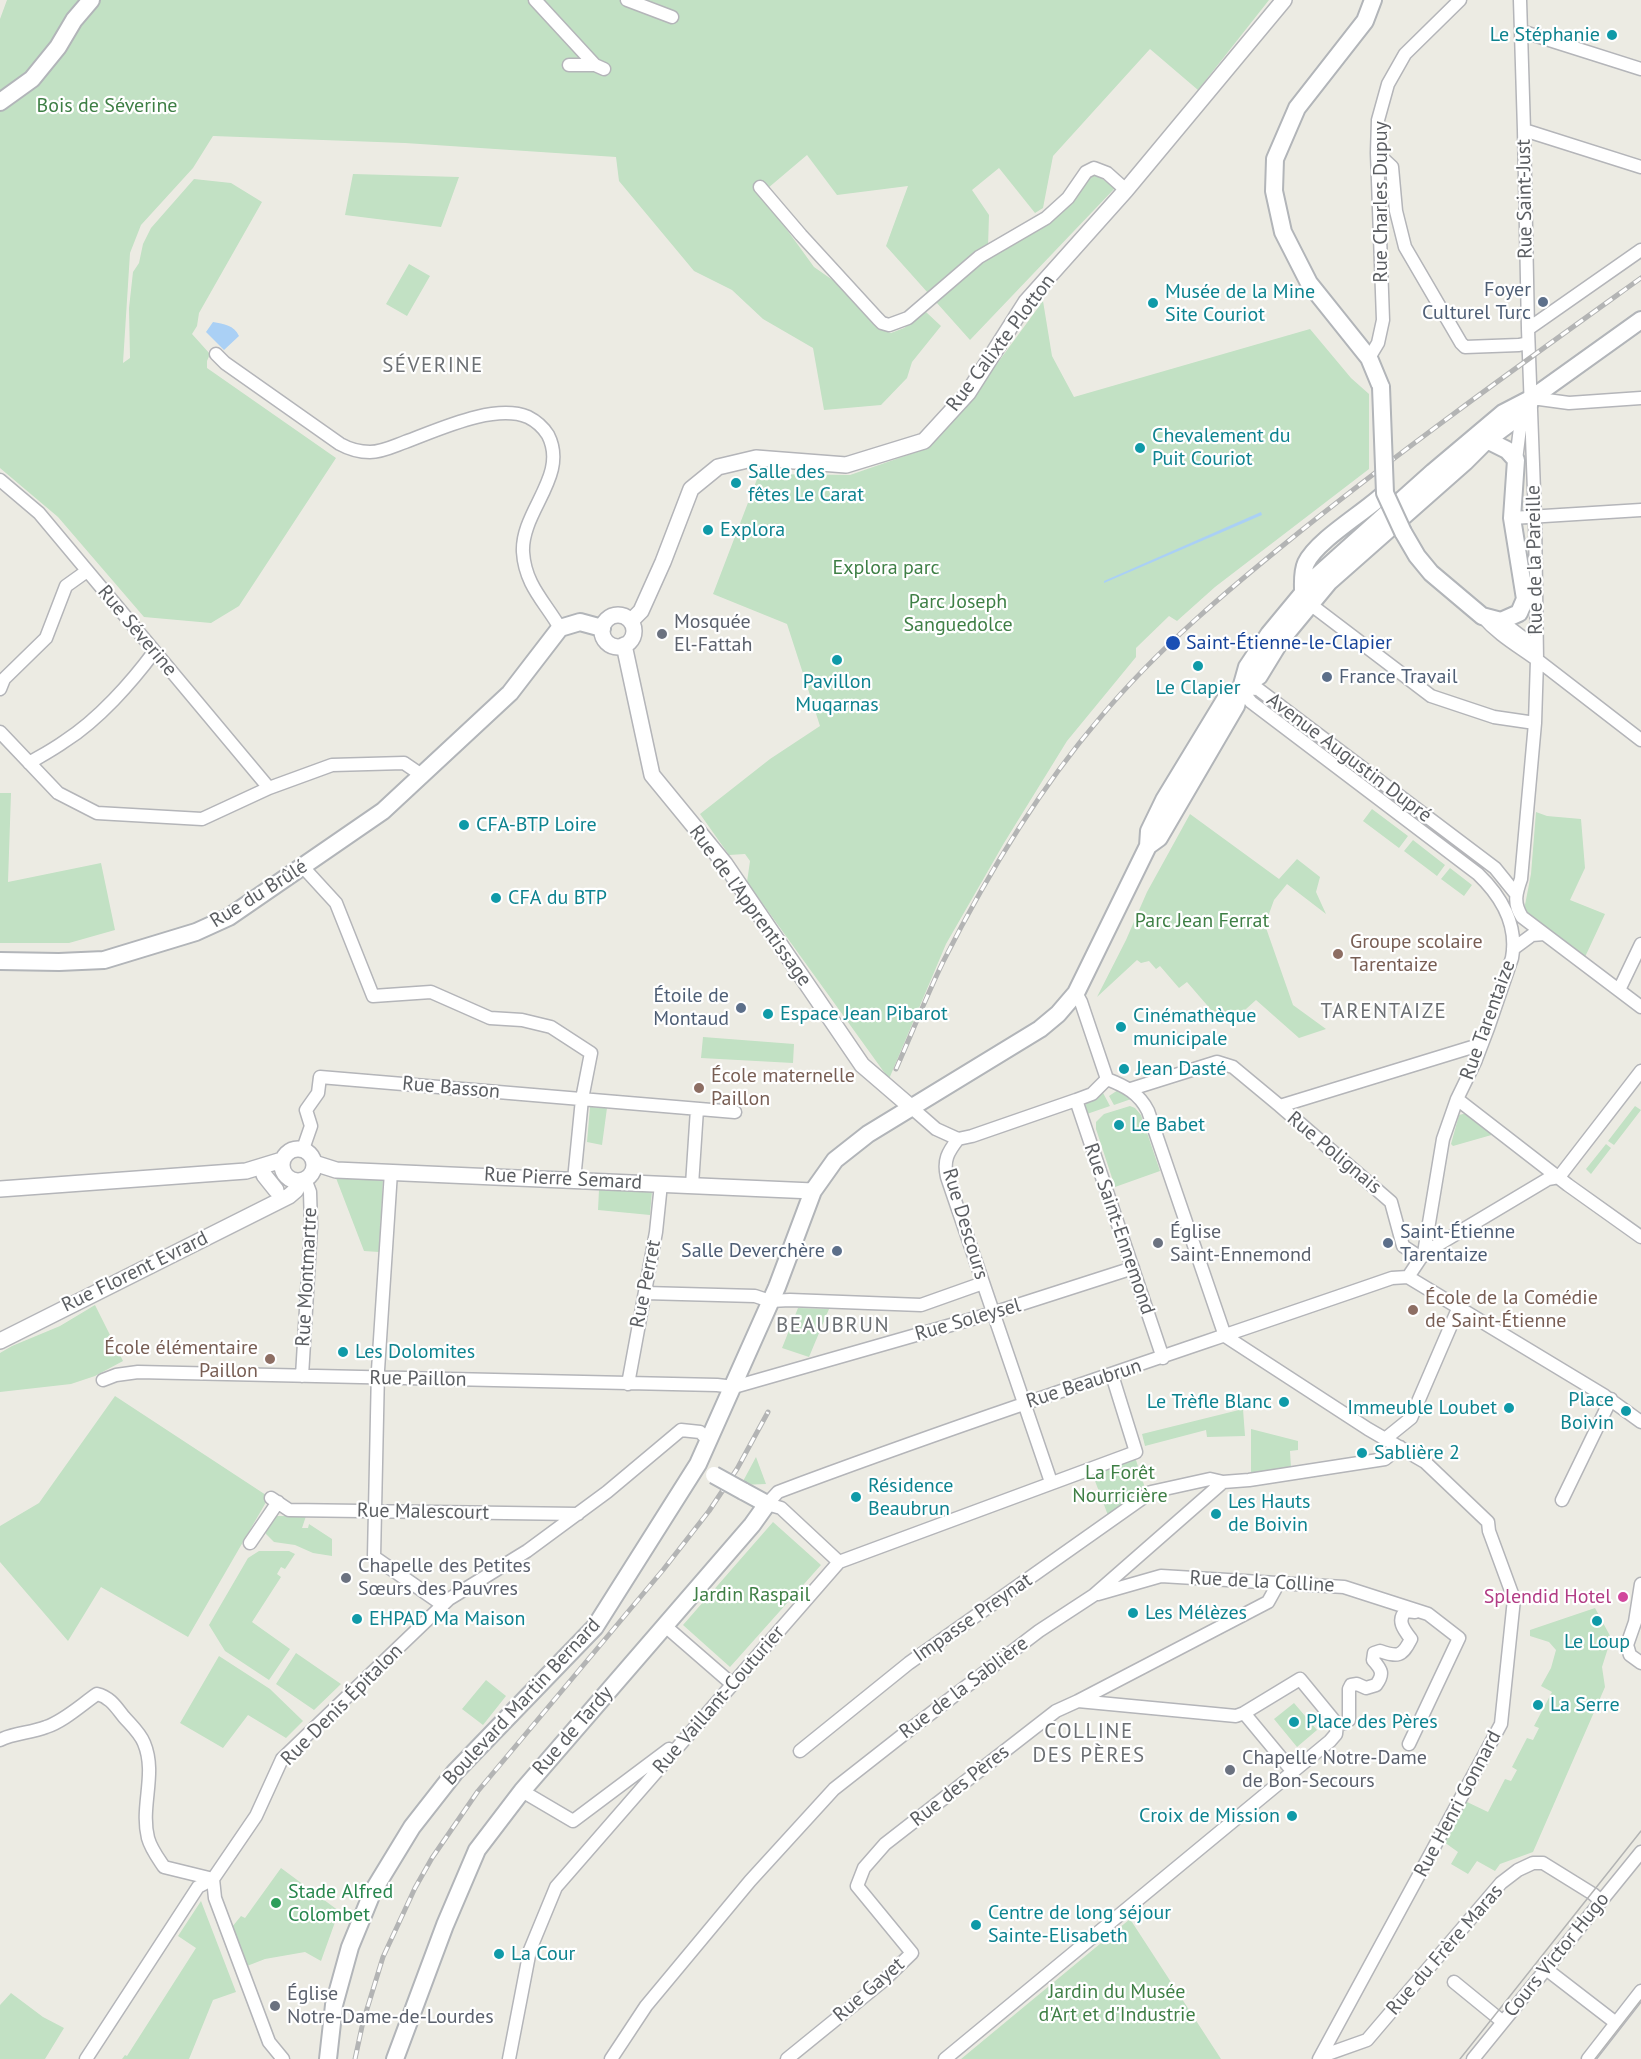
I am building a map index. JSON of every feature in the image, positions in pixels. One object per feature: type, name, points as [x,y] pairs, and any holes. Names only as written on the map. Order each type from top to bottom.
[{"type":"main road","points":[[0,102],[32,79],[91,0]]},
{"type":"main road","points":[[1373,0],[1365,21],[1297,108],[1275,159],[1274,191],[1283,232],[1309,283],[1370,358],[1381,387],[1379,499],[1431,573],[1482,616],[1501,621]]},
{"type":"main road","points":[[1306,598],[1317,576],[1440,465],[1503,413],[1532,398],[1641,320]]},
{"type":"main road","points":[[1240,688],[1247,668],[1269,634],[1306,598],[1329,582],[1487,440],[1510,423],[1521,420],[1532,398]]},
{"type":"main road","points":[[1487,440],[1508,450],[1516,460]]},
{"type":"main road","name":"Rue de la Pareille","points":[[1501,621],[1519,613],[1525,599],[1512,518],[1516,460]]},
{"type":"main road","points":[[1306,598],[1305,565],[1315,549],[1379,499]]},
{"type":"main road","points":[[560,628],[580,622],[603,628]]},
{"type":"main road","name":"Rue du Brûlé","points":[[0,961],[104,960],[196,932],[229,917],[383,811],[510,693],[560,628]]},
{"type":"main road","name":"Boulevard Martin Bernard","points":[[328,2059],[334,2005],[350,1947],[373,1891],[412,1827],[455,1772],[595,1627],[698,1464],[734,1387],[813,1191],[835,1160],[868,1134],[1040,1029],[1059,1014],[1076,993],[1148,846],[1149,831],[1164,800],[1226,698],[1240,688]]},
{"type":"main road","points":[[698,1464],[767,1504]]},
{"type":"main road","name":"Rue de Tardy","points":[[395,2059],[444,1924],[477,1850],[522,1791],[752,1525],[767,1504]]},
{"type":"street","points":[[535,0],[599,67],[569,65]]},
{"type":"street","points":[[627,0],[672,17]]},
{"type":"street","name":"Rue Calixte Plotton","points":[[631,621],[641,611],[691,489],[718,468],[756,458],[846,465],[924,441],[968,393],[1026,302],[1125,190],[1284,0]]},
{"type":"street","name":"Rue Charles Dupuy","points":[[1370,358],[1378,343],[1383,320],[1377,153],[1378,120],[1388,84],[1405,54],[1460,0]]},
{"type":"street","name":"Rue Saint-Just","points":[[1520,0],[1528,343],[1532,398]]},
{"type":"street","points":[[1521,32],[1641,69]]},
{"type":"street","points":[[1524,130],[1641,167]]},
{"type":"street","points":[[1377,153],[1392,167],[1396,211],[1405,247],[1461,343],[1465,347],[1528,343]]},
{"type":"street","points":[[760,187],[878,319],[889,325],[908,318],[979,257],[1046,218],[1068,198],[1086,172],[1094,168],[1107,173],[1125,190]]},
{"type":"street","points":[[1528,329],[1641,250]]},
{"type":"street","points":[[216,354],[225,363],[340,444],[361,452],[384,450],[473,418],[495,414],[512,413],[528,417],[538,423],[550,440],[554,460],[551,474],[527,527],[523,540],[523,554],[537,597],[560,628]]},
{"type":"street","points":[[1532,398],[1569,403],[1641,398]]},
{"type":"street","name":"Rue de la Pareille","points":[[1532,398],[1537,660]]},
{"type":"street","name":"Rue de la Pareille","points":[[1516,460],[1521,420]]},
{"type":"street","name":"Rue Séverine","points":[[0,480],[39,513],[269,788]]},
{"type":"street","points":[[1512,518],[1641,510]]},
{"type":"street","points":[[0,688],[4,679],[46,638],[66,586],[87,571]]},
{"type":"street","points":[[1306,598],[1431,696],[1494,717],[1535,723]]},
{"type":"street","name":"Rue de la Pareille","points":[[1525,599],[1537,660]]},
{"type":"street","points":[[622,615],[631,621],[633,635],[628,643],[619,646],[610,644],[604,637],[603,628],[608,619],[622,615]]},
{"type":"street","points":[[1482,616],[1494,630],[1641,740]]},
{"type":"street","points":[[1500,898],[1516,894],[1521,879],[1535,723],[1537,660],[1526,640],[1501,621]]},
{"type":"street","name":"Rue de l'Apprentissage","points":[[624,645],[652,776],[725,864],[862,1065],[912,1108]]},
{"type":"street","points":[[29,763],[68,740],[103,710],[133,680],[154,652]]},
{"type":"street","name":"Avenue Augustin Dupré","points":[[1240,688],[1258,689],[1495,868],[1516,894],[1517,909],[1522,916],[1641,1007]]},
{"type":"street","name":"Avenue Augustin Dupré","points":[[1240,688],[1251,702],[1478,874],[1500,898]]},
{"type":"street","points":[[0,732],[58,793],[97,813],[202,819],[269,788],[332,765],[404,763],[423,776]]},
{"type":"street","points":[[303,867],[336,903],[373,996],[431,992],[490,1018],[522,1020],[551,1027],[591,1053],[582,1099],[574,1180]]},
{"type":"street","name":"Rue Tarentaize","points":[[1408,1277],[1423,1255],[1443,1139],[1457,1099],[1482,1044],[1514,949],[1510,925],[1500,898]]},
{"type":"street","points":[[1514,949],[1532,935],[1544,934]]},
{"type":"street","points":[[1619,990],[1641,944]]},
{"type":"street","points":[[1076,993],[1107,1079],[1131,1089],[1143,1101],[1148,1111],[1225,1336]]},
{"type":"street","points":[[1280,1106],[1482,1044]]},
{"type":"street","name":"Rue Polignais","points":[[1131,1089],[1217,1062],[1233,1067],[1391,1202],[1403,1246],[1423,1255]]},
{"type":"street","points":[[1423,1255],[1548,1179],[1559,1177],[1641,1071]]},
{"type":"street","name":"Rue Basson","points":[[303,1149],[311,1126],[306,1110],[318,1093],[320,1077],[735,1112]]},
{"type":"street","points":[[912,1108],[936,1129],[958,1139],[1092,1094],[1107,1079]]},
{"type":"street","points":[[1457,1099],[1641,1237]]},
{"type":"street","name":"Rue Saint-Ennemond","points":[[1076,1100],[1163,1358]]},
{"type":"street","points":[[692,1185],[697,1109]]},
{"type":"street","name":"Rue Descours","points":[[958,1139],[947,1154],[944,1165],[1051,1482]]},
{"type":"street","points":[[246,1171],[264,1175],[292,1174],[313,1171],[314,1164],[311,1155],[303,1149],[290,1150],[292,1174]]},
{"type":"street","name":"Rue Pierre Semard","points":[[314,1164],[336,1170],[813,1191]]},
{"type":"street","points":[[0,1188],[246,1171],[292,1174]]},
{"type":"street","points":[[391,1172],[378,1378],[374,1557],[443,1605]]},
{"type":"street","name":"Rue Florent Evrard","points":[[0,1341],[278,1197],[279,1182],[292,1174]]},
{"type":"street","name":"Rue Montmartre","points":[[292,1174],[310,1192],[311,1210],[302,1376]]},
{"type":"street","points":[[264,1175],[278,1197],[311,1210]]},
{"type":"street","name":"Rue Perret","points":[[627,1384],[656,1232],[661,1184]]},
{"type":"street","name":"Rue Soleysel","points":[[734,1387],[993,1313],[1132,1268]]},
{"type":"street","points":[[1408,1277],[1611,1399],[1641,1422]]},
{"type":"street","name":"Rue Beaubrun","points":[[767,1504],[778,1492],[1024,1403],[1163,1358],[1392,1278],[1408,1277]]},
{"type":"street","points":[[645,1293],[755,1296],[770,1301],[921,1305],[983,1283]]},
{"type":"street","points":[[1385,1439],[1411,1418],[1458,1309]]},
{"type":"street","name":"Rue Henri Gonnard","points":[[1225,1336],[1385,1439],[1425,1462],[1488,1522],[1489,1531],[1514,1599],[1501,1724],[1320,2058]]},
{"type":"street","name":"Rue Paillon","points":[[103,1380],[116,1375],[138,1372],[734,1387]]},
{"type":"street","name":"Rue Vaillant-Couturier","points":[[508,2059],[530,1950],[556,1887],[839,1562],[1136,1452],[1112,1375]]},
{"type":"street","points":[[1562,1500],[1611,1399]]},
{"type":"street","name":"Rue Denis Épitalon","points":[[86,2059],[198,1887],[213,1879],[256,1816],[282,1759],[449,1599],[527,1551],[578,1514],[681,1430],[700,1432],[709,1441]]},
{"type":"street","points":[[1223,1482],[1385,1459],[1400,1447]]},
{"type":"street","name":"Impasse Preynat","points":[[800,1751],[909,1664],[1151,1492],[1210,1479],[1223,1482]]},
{"type":"street","name":"Rue de la Sablière","points":[[611,2059],[646,2007],[750,1881],[834,1789],[1039,1631],[1094,1595],[1223,1482]]},
{"type":"street","name":"Rue Malescourt","points":[[250,1543],[275,1500],[289,1510],[578,1514]]},
{"type":"street","points":[[767,1504],[781,1508],[839,1562]]},
{"type":"street","name":"Rue de la Colline","points":[[1094,1595],[1161,1576],[1344,1587],[1428,1614],[1460,1638],[1409,1744]]},
{"type":"street","name":"Rue des Pères","points":[[857,1886],[864,1868],[885,1844],[1056,1711],[1268,1602],[1278,1584]]},
{"type":"street","points":[[1641,1584],[1635,1622],[1627,1648],[1630,1656],[1641,1663]]},
{"type":"street","points":[[1337,1724],[1346,1723],[1349,1720],[1351,1685],[1357,1684],[1366,1688],[1376,1685],[1382,1677],[1382,1671],[1373,1660],[1374,1653],[1380,1651],[1395,1656],[1406,1648],[1411,1639],[1401,1624],[1403,1613],[1406,1611],[1428,1614]]},
{"type":"street","points":[[664,1625],[732,1684]]},
{"type":"street","points":[[945,2059],[1336,1734],[1337,1724],[1300,1679],[1236,1716],[1078,1701]]},
{"type":"street","points":[[0,1740],[9,1735],[32,1732],[49,1726],[97,1694],[107,1696],[143,1740],[150,1759],[148,1838],[155,1854],[164,1867],[213,1879],[215,1898],[269,2042],[283,2059]]},
{"type":"street","points":[[1244,1713],[1293,1772]]},
{"type":"street","points":[[522,1791],[573,1821],[666,1751],[699,1721]]},
{"type":"street","name":"Cours Victor Hugo","points":[[1473,2059],[1641,1852]]},
{"type":"street","name":"Rue du Frère Maras","points":[[1320,2058],[1367,2040],[1501,1883],[1518,1870],[1533,1863],[1543,1863],[1601,1901]]},
{"type":"street","name":"Rue Gayet","points":[[787,2059],[883,1980],[912,1953],[857,1886]]},
{"type":"street","points":[[1546,1969],[1616,2023]]},
{"type":"street","points":[[1454,1982],[1503,2022]]},
{"type":"street","points":[[1588,2059],[1641,1991]]},
{"type":"green space","name":"Bois de Séverine","points":[[7,0],[1269,0],[1198,90],[1150,49],[1053,156],[1043,208],[1035,213],[999,168],[972,190],[989,215],[988,247],[992,256],[1090,176],[1098,176],[1115,188],[970,340],[886,246],[908,186],[837,195],[807,155],[761,194],[814,267],[834,281],[882,330],[891,333],[904,328],[926,312],[941,326],[912,362],[907,378],[881,405],[824,410],[813,348],[763,319],[732,290],[694,271],[619,181],[616,157],[405,143],[213,136],[193,168],[141,225],[130,253],[123,363],[130,358],[129,308],[133,272],[139,263],[143,244],[151,228],[194,179],[231,183],[262,202],[199,313],[197,326],[192,334],[210,354],[207,368],[336,458],[239,606],[211,623],[144,617],[58,517],[0,468],[0,19]]},
{"type":"green space","points":[[353,174],[459,177],[441,227],[345,215]]},
{"type":"green space","points":[[409,264],[430,276],[407,316],[386,304]]},
{"type":"green space","name":"Parc Joseph Sanguedolce","points":[[1043,301],[1052,356],[1074,397],[1310,329],[1351,378],[1369,394],[1369,469],[1215,587],[1177,621],[1169,616],[1136,648],[1136,657],[1067,741],[1004,843],[946,944],[889,1079],[747,882],[750,861],[745,854],[729,855],[700,814],[770,759],[820,726],[787,624],[713,594],[759,474],[850,475],[928,448],[974,395]]},
{"type":"green space","points":[[0,793],[11,793],[8,882],[101,863],[115,930],[69,943],[0,943]]},
{"type":"green space","points":[[1372,809],[1408,836],[1399,848],[1363,821]]},
{"type":"green space","points":[[1536,812],[1547,816],[1581,819],[1585,868],[1570,900],[1605,914],[1585,957],[1524,910],[1531,874]]},
{"type":"green space","name":"Parc Jean Ferrat","points":[[1190,814],[1279,879],[1297,859],[1320,877],[1316,892],[1326,914],[1287,884],[1274,900],[1265,925],[1293,1005],[1326,1029],[1299,1038],[1256,1000],[1236,1018],[1219,1019],[1187,982],[1179,988],[1160,966],[1156,969],[1149,961],[1141,963],[1137,960],[1097,997],[1147,892]]},
{"type":"green space","points":[[1413,840],[1445,865],[1437,876],[1404,851]]},
{"type":"green space","points":[[1450,868],[1472,885],[1464,896],[1441,879]]},
{"type":"green space","points":[[703,1037],[794,1044],[793,1063],[701,1058]]},
{"type":"green space","points":[[1118,1090],[1134,1098],[1114,1105],[1109,1096]]},
{"type":"green space","points":[[1102,1091],[1110,1106],[1084,1115],[1086,1104]]},
{"type":"green space","points":[[1130,1106],[1141,1115],[1160,1171],[1115,1187],[1096,1129],[1096,1122],[1104,1114]]},
{"type":"green space","points":[[1635,1106],[1641,1110],[1614,1145],[1608,1141]]},
{"type":"green space","points":[[590,1107],[607,1108],[602,1145],[587,1142]]},
{"type":"green space","points":[[1467,1113],[1495,1134],[1453,1146],[1451,1144],[1459,1115]]},
{"type":"green space","points":[[1606,1144],[1611,1148],[1591,1174],[1586,1169]]},
{"type":"green space","points":[[336,1178],[383,1179],[379,1252],[364,1251]]},
{"type":"green space","points":[[599,1190],[652,1191],[650,1215],[598,1210]]},
{"type":"green space","points":[[95,1305],[123,1361],[95,1376],[71,1384],[0,1392],[0,1353],[60,1326]]},
{"type":"green space","points":[[798,1308],[829,1309],[809,1357],[782,1348]]},
{"type":"green space","points":[[115,1396],[269,1497],[188,1637],[101,1587],[68,1641],[0,1562],[0,1526],[39,1503]]},
{"type":"green space","points":[[1243,1409],[1245,1436],[1207,1437],[1206,1430],[1145,1446],[1142,1434]]},
{"type":"green space","points":[[1251,1429],[1298,1441],[1298,1450],[1290,1451],[1291,1468],[1251,1474]]},
{"type":"green space","points":[[756,1457],[766,1484],[741,1485]]},
{"type":"green space","name":"La Forêt Nourricière","points":[[1135,1457],[1146,1491],[1109,1518],[1092,1473]]},
{"type":"green space","points":[[276,1516],[306,1516],[302,1528],[308,1528],[309,1524],[332,1539],[332,1556],[313,1553],[295,1545],[274,1542],[265,1530]]},
{"type":"green space","name":"Jardin Raspail","points":[[773,1522],[821,1565],[730,1667],[683,1625]]},
{"type":"green space","points":[[259,1551],[289,1551],[295,1554],[285,1569],[281,1567],[277,1574],[281,1577],[252,1622],[290,1649],[269,1680],[225,1651],[209,1625],[248,1558]]},
{"type":"green space","points":[[1595,1608],[1615,1645],[1608,1648],[1602,1667],[1605,1687],[1533,1852],[1500,1864],[1495,1871],[1477,1861],[1468,1874],[1451,1864],[1458,1852],[1444,1842],[1465,1801],[1488,1812],[1505,1779],[1511,1781],[1517,1770],[1512,1767],[1527,1738],[1533,1740],[1539,1728],[1534,1726],[1552,1692],[1541,1686],[1551,1668],[1556,1650],[1549,1642],[1530,1636],[1530,1630]]},
{"type":"green space","points":[[296,1653],[341,1684],[314,1710],[276,1684]]},
{"type":"green space","points":[[219,1656],[270,1689],[303,1721],[286,1738],[248,1715],[223,1748],[180,1723]]},
{"type":"green space","points":[[486,1680],[506,1696],[483,1725],[462,1709]]},
{"type":"green space","points":[[1294,1703],[1317,1730],[1297,1747],[1274,1719]]},
{"type":"green space","points":[[281,1868],[339,1911],[321,1961],[305,1952],[265,1959],[247,1966],[232,1927],[241,1916],[245,1918]]},
{"type":"green space","points":[[201,1901],[236,1992],[213,2000],[189,2059],[122,2059],[125,2055],[127,2056],[196,1948],[178,1936]]},
{"type":"green space","name":"Jardin du Musée d'Art et d'Industrie","points":[[1130,1919],[1221,2059],[961,2059]]},
{"type":"green space","points":[[11,1993],[43,2017],[64,2028],[45,2059],[0,2059],[0,2005]]},
{"type":"water","points":[[213,322],[231,327],[239,336],[224,350],[206,332]]},
{"type":"water","points":[[1261,512],[1262,515],[1104,583],[1104,581]]},
{"type":"tram line","points":[[1460,2059],[1641,1831]]},
{"type":"tram line","points":[[1595,2059],[1641,2000]]},
{"type":"railway","points":[[896,1069],[943,962],[1014,836],[1076,747],[1146,667],[1248,574],[1343,497],[1641,278]]},
{"type":"railway","points":[[355,2059],[363,2022],[383,1957],[415,1888],[432,1858],[478,1791],[663,1570],[709,1511],[737,1469],[768,1412]]},
{"type":"place","name":"Le Stéphanie","points":[[1612,35]]},
{"type":"place","name":"Foyer Culturel Turc","points":[[1543,302]]},
{"type":"place","name":"Musée de la Mine Site Couriot","points":[[1153,303]]},
{"type":"place","name":"Chevalement du Puit Couriot","points":[[1140,448]]},
{"type":"place","name":"Salle des fêtes Le Carat","points":[[736,483]]},
{"type":"place","name":"Explora","points":[[708,530]]},
{"type":"place","name":"Mosquée El-Fattah","points":[[662,634]]},
{"type":"place","name":"Saint-Étienne-le-Clapier","points":[[1173,643]]},
{"type":"place","name":"Pavillon Muqarnas","points":[[837,660]]},
{"type":"place","name":"Le Clapier","points":[[1198,666]]},
{"type":"place","name":"France Travail","points":[[1327,677]]},
{"type":"place","name":"CFA-BTP Loire","points":[[464,825]]},
{"type":"place","name":"CFA du BTP","points":[[496,898]]},
{"type":"place","name":"Groupe scolaire Tarentaize","points":[[1338,954]]},
{"type":"place","name":"Étoile de Montaud","points":[[741,1008]]},
{"type":"place","name":"Espace Jean Pibarot","points":[[768,1014]]},
{"type":"place","name":"Cinémathèque municipale","points":[[1121,1027]]},
{"type":"place","name":"Jean Dasté","points":[[1124,1069]]},
{"type":"place","name":"École maternelle Paillon","points":[[699,1088]]},
{"type":"place","name":"Le Babet","points":[[1119,1125]]},
{"type":"place","name":"Église Saint-Ennemond","points":[[1158,1243]]},
{"type":"place","name":"Saint-Étienne Tarentaize","points":[[1388,1243]]},
{"type":"place","name":"Salle Deverchère","points":[[837,1251]]},
{"type":"place","name":"École de la Comédie de Saint-Étienne","points":[[1413,1310]]},
{"type":"place","name":"Les Dolomites","points":[[343,1352]]},
{"type":"place","name":"École élémentaire Paillon","points":[[270,1359]]},
{"type":"place","name":"Le Trèfle Blanc","points":[[1284,1402]]},
{"type":"place","name":"Immeuble Loubet","points":[[1509,1408]]},
{"type":"place","name":"Place Boivin","points":[[1626,1411]]},
{"type":"place","name":"Sablière 2","points":[[1362,1453]]},
{"type":"place","name":"Résidence Beaubrun","points":[[856,1497]]},
{"type":"place","name":"Les Hauts de Boivin","points":[[1216,1514]]},
{"type":"place","name":"Chapelle des Petites Sœurs des Pauvres","points":[[346,1578]]},
{"type":"place","name":"Splendid Hotel","points":[[1623,1597]]},
{"type":"place","name":"Les Mélèzes","points":[[1133,1613]]},
{"type":"place","name":"EHPAD Ma Maison","points":[[357,1619]]},
{"type":"place","name":"Le Loup","points":[[1597,1621]]},
{"type":"place","name":"La Serre","points":[[1538,1705]]},
{"type":"place","name":"Place des Pères","points":[[1294,1722]]},
{"type":"place","name":"Chapelle Notre-Dame de Bon-Secours","points":[[1230,1770]]},
{"type":"place","name":"Croix de Mission","points":[[1292,1816]]},
{"type":"place","name":"Stade Alfred Colombet","points":[[276,1903]]},
{"type":"place","name":"Centre de long séjour Sainte-Elisabeth","points":[[976,1925]]},
{"type":"place","name":"La Cour","points":[[499,1954]]},
{"type":"place","name":"Église Notre-Dame-de-Lourdes","points":[[275,2006]]},
{"type":"district","name":"SÉVERINE","points":[[433,366]]},
{"type":"district","name":"TARENTAIZE","points":[[1384,1012]]},
{"type":"district","name":"BEAUBRUN","points":[[833,1326]]},
{"type":"district","name":"COLLINE DES PÈRES","points":[[1089,1744]]},
{"type":"park label","name":"Explora parc","points":[[886,568]]}]
